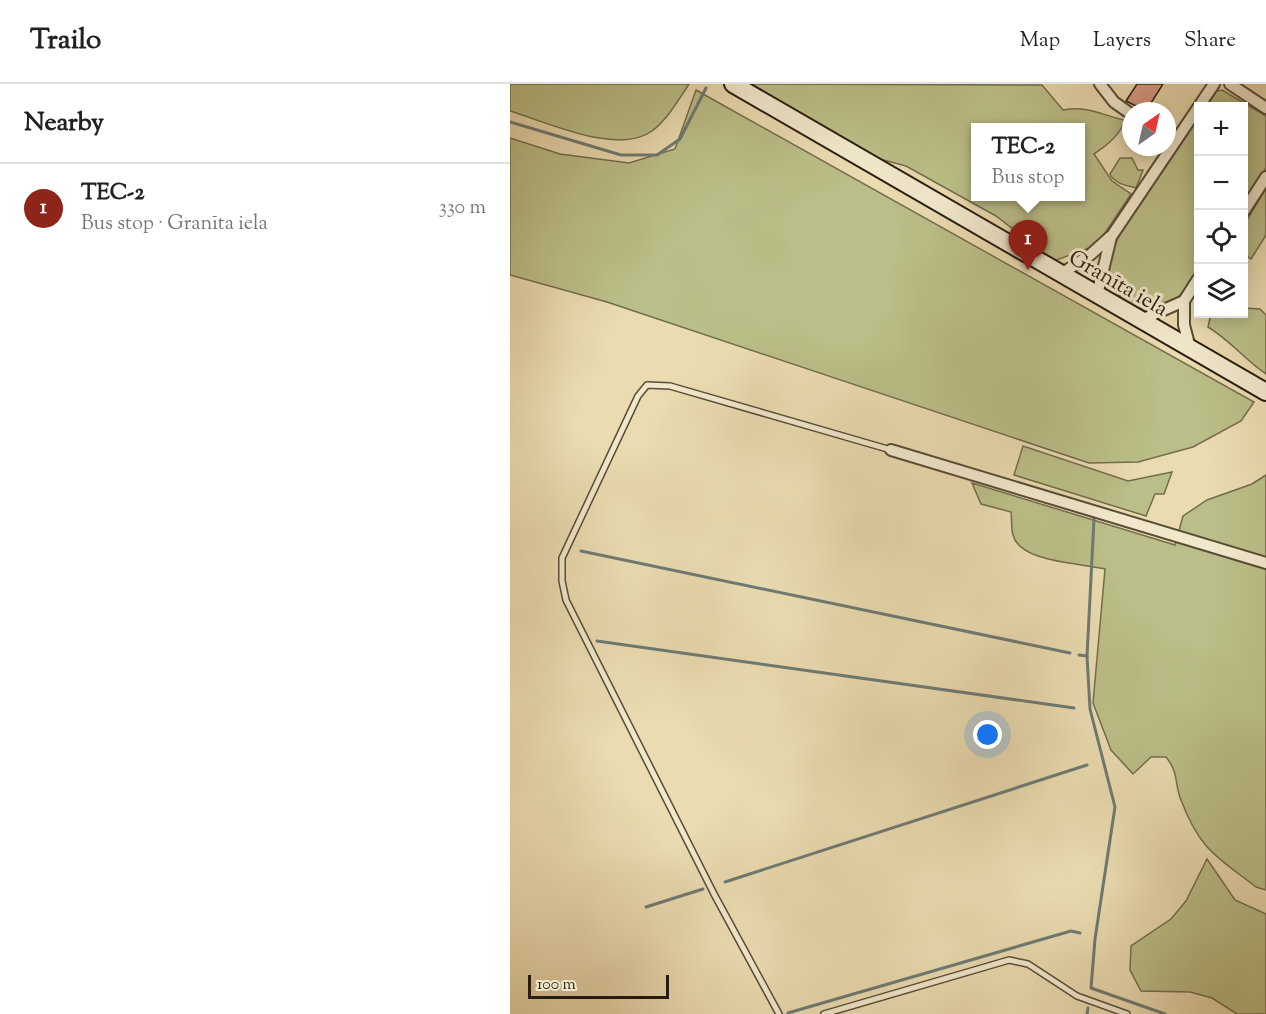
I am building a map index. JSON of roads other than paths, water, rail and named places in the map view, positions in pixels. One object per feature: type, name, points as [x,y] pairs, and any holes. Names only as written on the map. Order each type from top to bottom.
[{"type":"main road","name":"Granīta iela","points":[[733,84],[1266,392]]},
{"type":"street","points":[[1100,84],[1114,102],[1122,108]]},
{"type":"street","points":[[1176,132],[1214,84]]},
{"type":"street","points":[[1230,84],[1266,108]]},
{"type":"street","points":[[1097,295],[1111,237],[1160,156]]},
{"type":"street","points":[[1245,210],[1266,177]]},
{"type":"street","points":[[1061,274],[1090,255],[1111,237]]},
{"type":"street","points":[[1190,348],[1184,325],[1184,301],[1194,285]]},
{"type":"street","points":[[1141,320],[1184,301]]},
{"type":"street","points":[[891,450],[1266,563]]},
{"type":"lane","points":[[778,1014],[714,894],[566,600],[562,581],[562,558],[638,396],[647,385],[670,386],[891,450]]},
{"type":"lane","points":[[824,1014],[1009,960],[1028,964],[1077,996],[1127,1014]]},
{"type":"waterway","points":[[510,122],[621,155],[657,155],[680,139],[706,88]]},
{"type":"waterway","points":[[1094,519],[1087,656],[1090,709],[1115,807],[1095,939],[1091,988],[1165,1014]]},
{"type":"waterway","points":[[581,551],[1070,653]]},
{"type":"waterway","points":[[597,641],[1074,708]]},
{"type":"waterway","points":[[1079,655],[1087,656]]},
{"type":"waterway","points":[[725,882],[1087,765]]},
{"type":"waterway","points":[[646,907],[703,889]]},
{"type":"waterway","points":[[788,1013],[1071,931],[1080,933]]},
{"type":"waterway","points":[[1087,1014],[1088,1008]]},
{"type":"place","name":"TEC-2","points":[[1028,270]]}]
